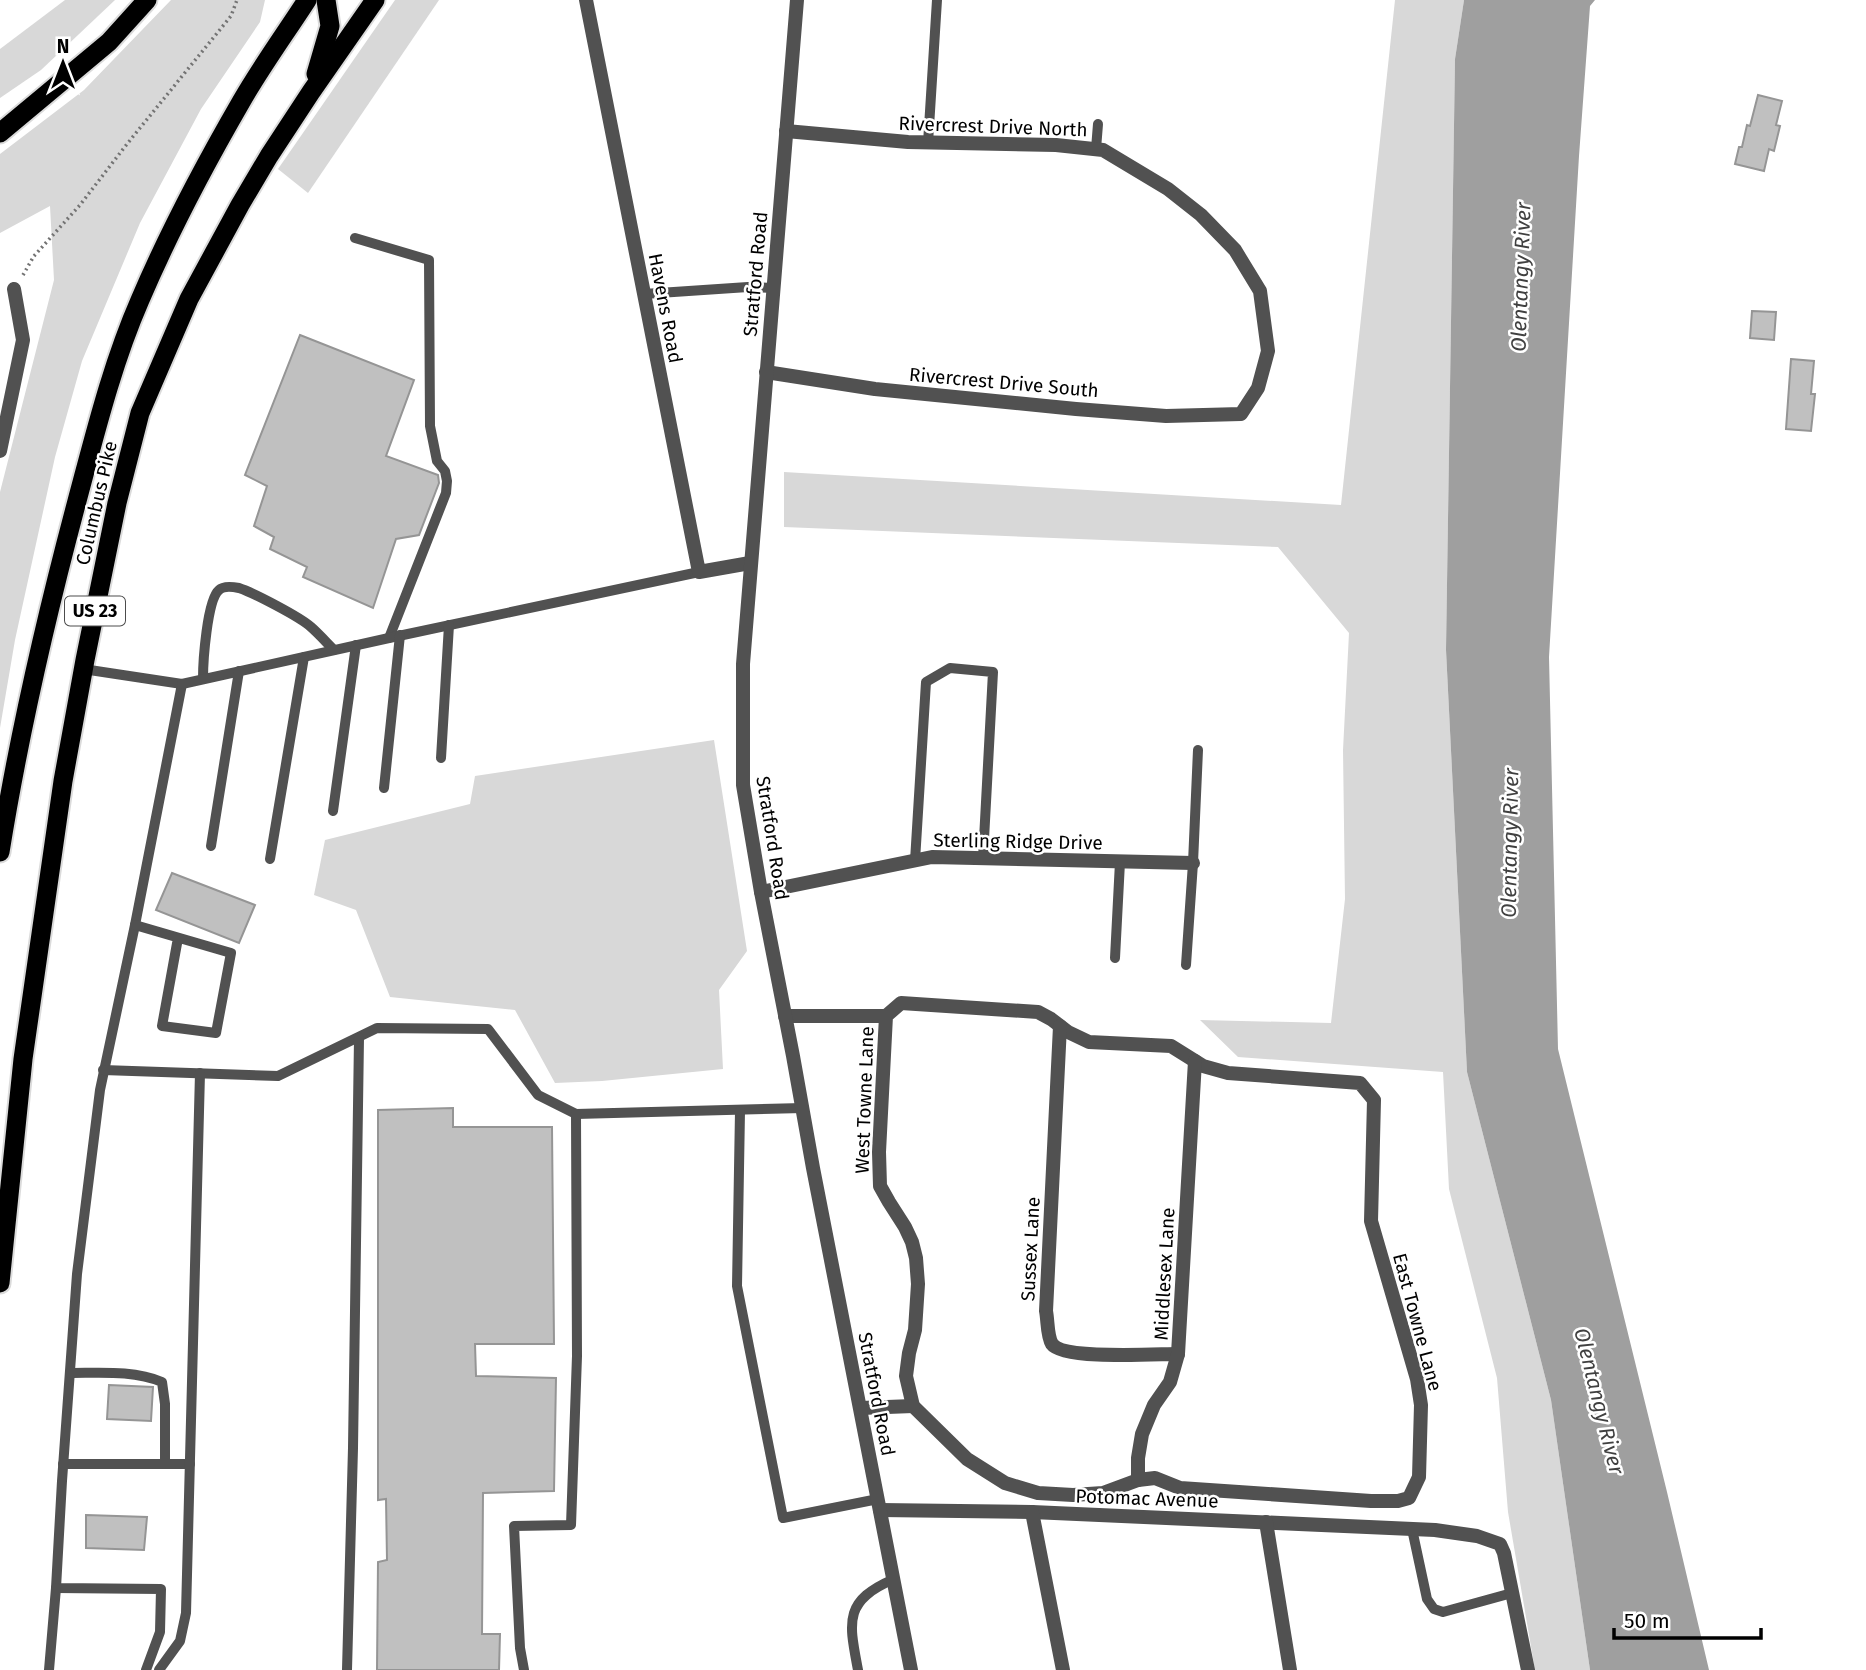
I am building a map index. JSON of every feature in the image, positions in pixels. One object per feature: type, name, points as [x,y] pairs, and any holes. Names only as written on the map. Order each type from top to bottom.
[{"type":"highway","points":[[0,133],[109,42],[147,0]]},
{"type":"highway","name":"Columbus Pike","points":[[0,852],[12,775],[49,603],[93,440],[119,356],[139,301],[181,212],[242,100],[307,0]]},
{"type":"highway","points":[[311,92],[330,26],[326,0]]},
{"type":"highway","name":"Columbus Pike","points":[[0,1283],[23,1059],[59,808],[83,669],[117,503],[140,413],[189,299],[251,186],[311,92],[375,0]]},
{"type":"street","name":"Havens Road","points":[[586,0],[699,572]]},
{"type":"street","name":"Stratford Road","points":[[797,0],[743,664],[743,785],[761,892],[911,1670]]},
{"type":"street","name":"Rivercrest Drive North","points":[[786,131],[908,142],[1056,145],[1103,150],[1168,189],[1201,215],[1235,250],[1260,291],[1268,351],[1258,388],[1241,414]]},
{"type":"street","points":[[0,451],[23,340],[14,289]]},
{"type":"street","name":"Rivercrest Drive South","points":[[765,372],[875,390],[1076,409],[1166,416],[1241,414]]},
{"type":"street","points":[[699,572],[750,563]]},
{"type":"street","name":"Sterling Ridge Drive","points":[[761,892],[932,857],[1193,863]]},
{"type":"street","name":"West Towne Lane","points":[[785,1016],[886,1016],[901,1003],[1038,1012],[1089,1042],[1171,1046],[1203,1066],[1228,1073],[1360,1083],[1374,1100]]},
{"type":"street","name":"West Towne Lane","points":[[886,1016],[879,1152],[880,1186],[905,1227],[916,1258],[918,1284],[915,1330],[906,1376],[913,1406]]},
{"type":"street","name":"Sussex Lane","points":[[1060,1026],[1046,1311],[1051,1342],[1057,1349],[1079,1354],[1178,1354]]},
{"type":"street","name":"Middlesex Lane","points":[[1138,1480],[1142,1434],[1154,1405],[1170,1382],[1178,1354],[1195,1061]]},
{"type":"street","name":"East Towne Lane","points":[[1138,1480],[1154,1478],[1180,1488],[1371,1501],[1398,1501],[1409,1498],[1419,1477],[1421,1405],[1371,1221],[1374,1100]]},
{"type":"street","points":[[861,1408],[913,1406],[967,1460],[1006,1483],[1038,1493],[1103,1493],[1138,1480]]},
{"type":"street","name":"Potomac Avenue","points":[[879,1504],[1266,1522],[1477,1536],[1500,1544],[1512,1593]]},
{"type":"street","points":[[1031,1513],[1063,1670]]},
{"type":"street","points":[[1266,1522],[1290,1670]]},
{"type":"street","points":[[1512,1593],[1528,1670]]},
{"type":"lane","points":[[928,143],[937,0]]},
{"type":"lane","points":[[1096,149],[1098,124]]},
{"type":"lane","points":[[355,238],[429,260],[430,426],[437,461],[445,471],[447,481],[446,494],[395,637],[384,788]]},
{"type":"lane","points":[[644,294],[748,287],[773,288]]},
{"type":"lane","points":[[83,669],[182,684],[699,572]]},
{"type":"lane","points":[[203,679],[209,619],[215,596],[218,590],[224,587],[239,588],[310,625],[334,650]]},
{"type":"lane","points":[[441,758],[449,625]]},
{"type":"lane","points":[[333,811],[356,645]]},
{"type":"lane","points":[[270,859],[304,657]]},
{"type":"lane","points":[[915,861],[926,681],[950,668],[993,672],[983,858]]},
{"type":"lane","points":[[211,846],[239,671]]},
{"type":"lane","points":[[49,1670],[77,1274],[103,1070],[135,925],[182,684]]},
{"type":"lane","points":[[1186,965],[1198,750]]},
{"type":"lane","points":[[1115,957],[1120,862]]},
{"type":"lane","points":[[135,925],[178,937],[231,953],[216,1033],[162,1026],[178,937]]},
{"type":"lane","points":[[103,1070],[278,1076],[377,1028],[488,1029],[538,1095],[576,1114],[803,1108]]},
{"type":"lane","points":[[347,1670],[359,1038]]},
{"type":"lane","points":[[159,1670],[180,1641],[186,1612],[200,1073]]},
{"type":"lane","points":[[740,1111],[737,1286],[783,1518],[879,1504]]},
{"type":"lane","points":[[524,1670],[520,1648],[514,1525],[571,1525],[577,1356],[576,1114]]},
{"type":"lane","points":[[70,1373],[152,1377],[162,1382],[165,1404],[165,1464]]},
{"type":"lane","points":[[63,1464],[190,1464]]},
{"type":"lane","points":[[1412,1530],[1427,1599],[1434,1609],[1443,1612],[1512,1593]]},
{"type":"lane","points":[[858,1670],[851,1633],[852,1613],[862,1598],[875,1587],[894,1579]]},
{"type":"lane","points":[[56,1588],[161,1589],[160,1632],[146,1670]]},
{"type":"path","points":[[14,289],[34,256],[80,205],[231,16],[237,0]]},
{"type":"shaded area","points":[[65,0],[115,0],[41,70],[0,98],[0,49]]},
{"type":"shaded area","points":[[171,0],[265,0],[260,22],[201,109],[140,223],[82,361],[55,457],[15,640],[0,728],[0,492],[54,280],[50,206],[0,233],[0,154],[84,90]]},
{"type":"shaded area","points":[[395,0],[439,0],[308,193],[278,169]]},
{"type":"shaded area","points":[[1395,0],[1464,0],[1455,59],[1446,650],[1467,1072],[1551,1400],[1590,1670],[1535,1670],[1508,1512],[1497,1378],[1449,1189],[1443,1072],[1238,1057],[1200,1020],[1331,1023],[1345,899],[1343,750],[1349,633],[1278,547],[784,527],[784,472],[1341,505]]},
{"type":"shaded area","points":[[714,740],[747,951],[719,990],[723,1069],[555,1083],[515,1010],[390,997],[356,910],[314,895],[325,840],[470,804],[475,776]]},
{"type":"water","name":"Olentangy River","points":[[1464,0],[1595,0],[1590,6],[1579,156],[1549,657],[1558,1049],[1709,1670],[1590,1670],[1551,1400],[1467,1072],[1446,650],[1455,59]]},
{"type":"building","points":[[1758,95],[1782,101],[1776,125],[1780,126],[1774,151],[1769,149],[1764,171],[1735,164],[1747,125],[1750,126]]},
{"type":"building","points":[[1752,311],[1776,312],[1774,340],[1750,338]]},
{"type":"building","points":[[300,335],[414,380],[386,456],[438,475],[439,483],[419,535],[396,539],[373,608],[303,577],[307,567],[270,549],[274,537],[254,526],[267,486],[245,475]]},
{"type":"building","points":[[1791,359],[1814,361],[1811,394],[1815,394],[1811,431],[1786,429]]},
{"type":"building","points":[[172,873],[255,905],[239,943],[156,910]]},
{"type":"building","points":[[453,1108],[453,1127],[552,1127],[554,1344],[475,1344],[476,1376],[556,1378],[554,1491],[483,1493],[482,1634],[500,1634],[499,1670],[377,1670],[378,1562],[387,1560],[386,1499],[378,1500],[378,1110]]},
{"type":"building","points":[[109,1385],[153,1387],[151,1421],[107,1419]]},
{"type":"building","points":[[86,1515],[147,1517],[144,1550],[86,1548]]}]
